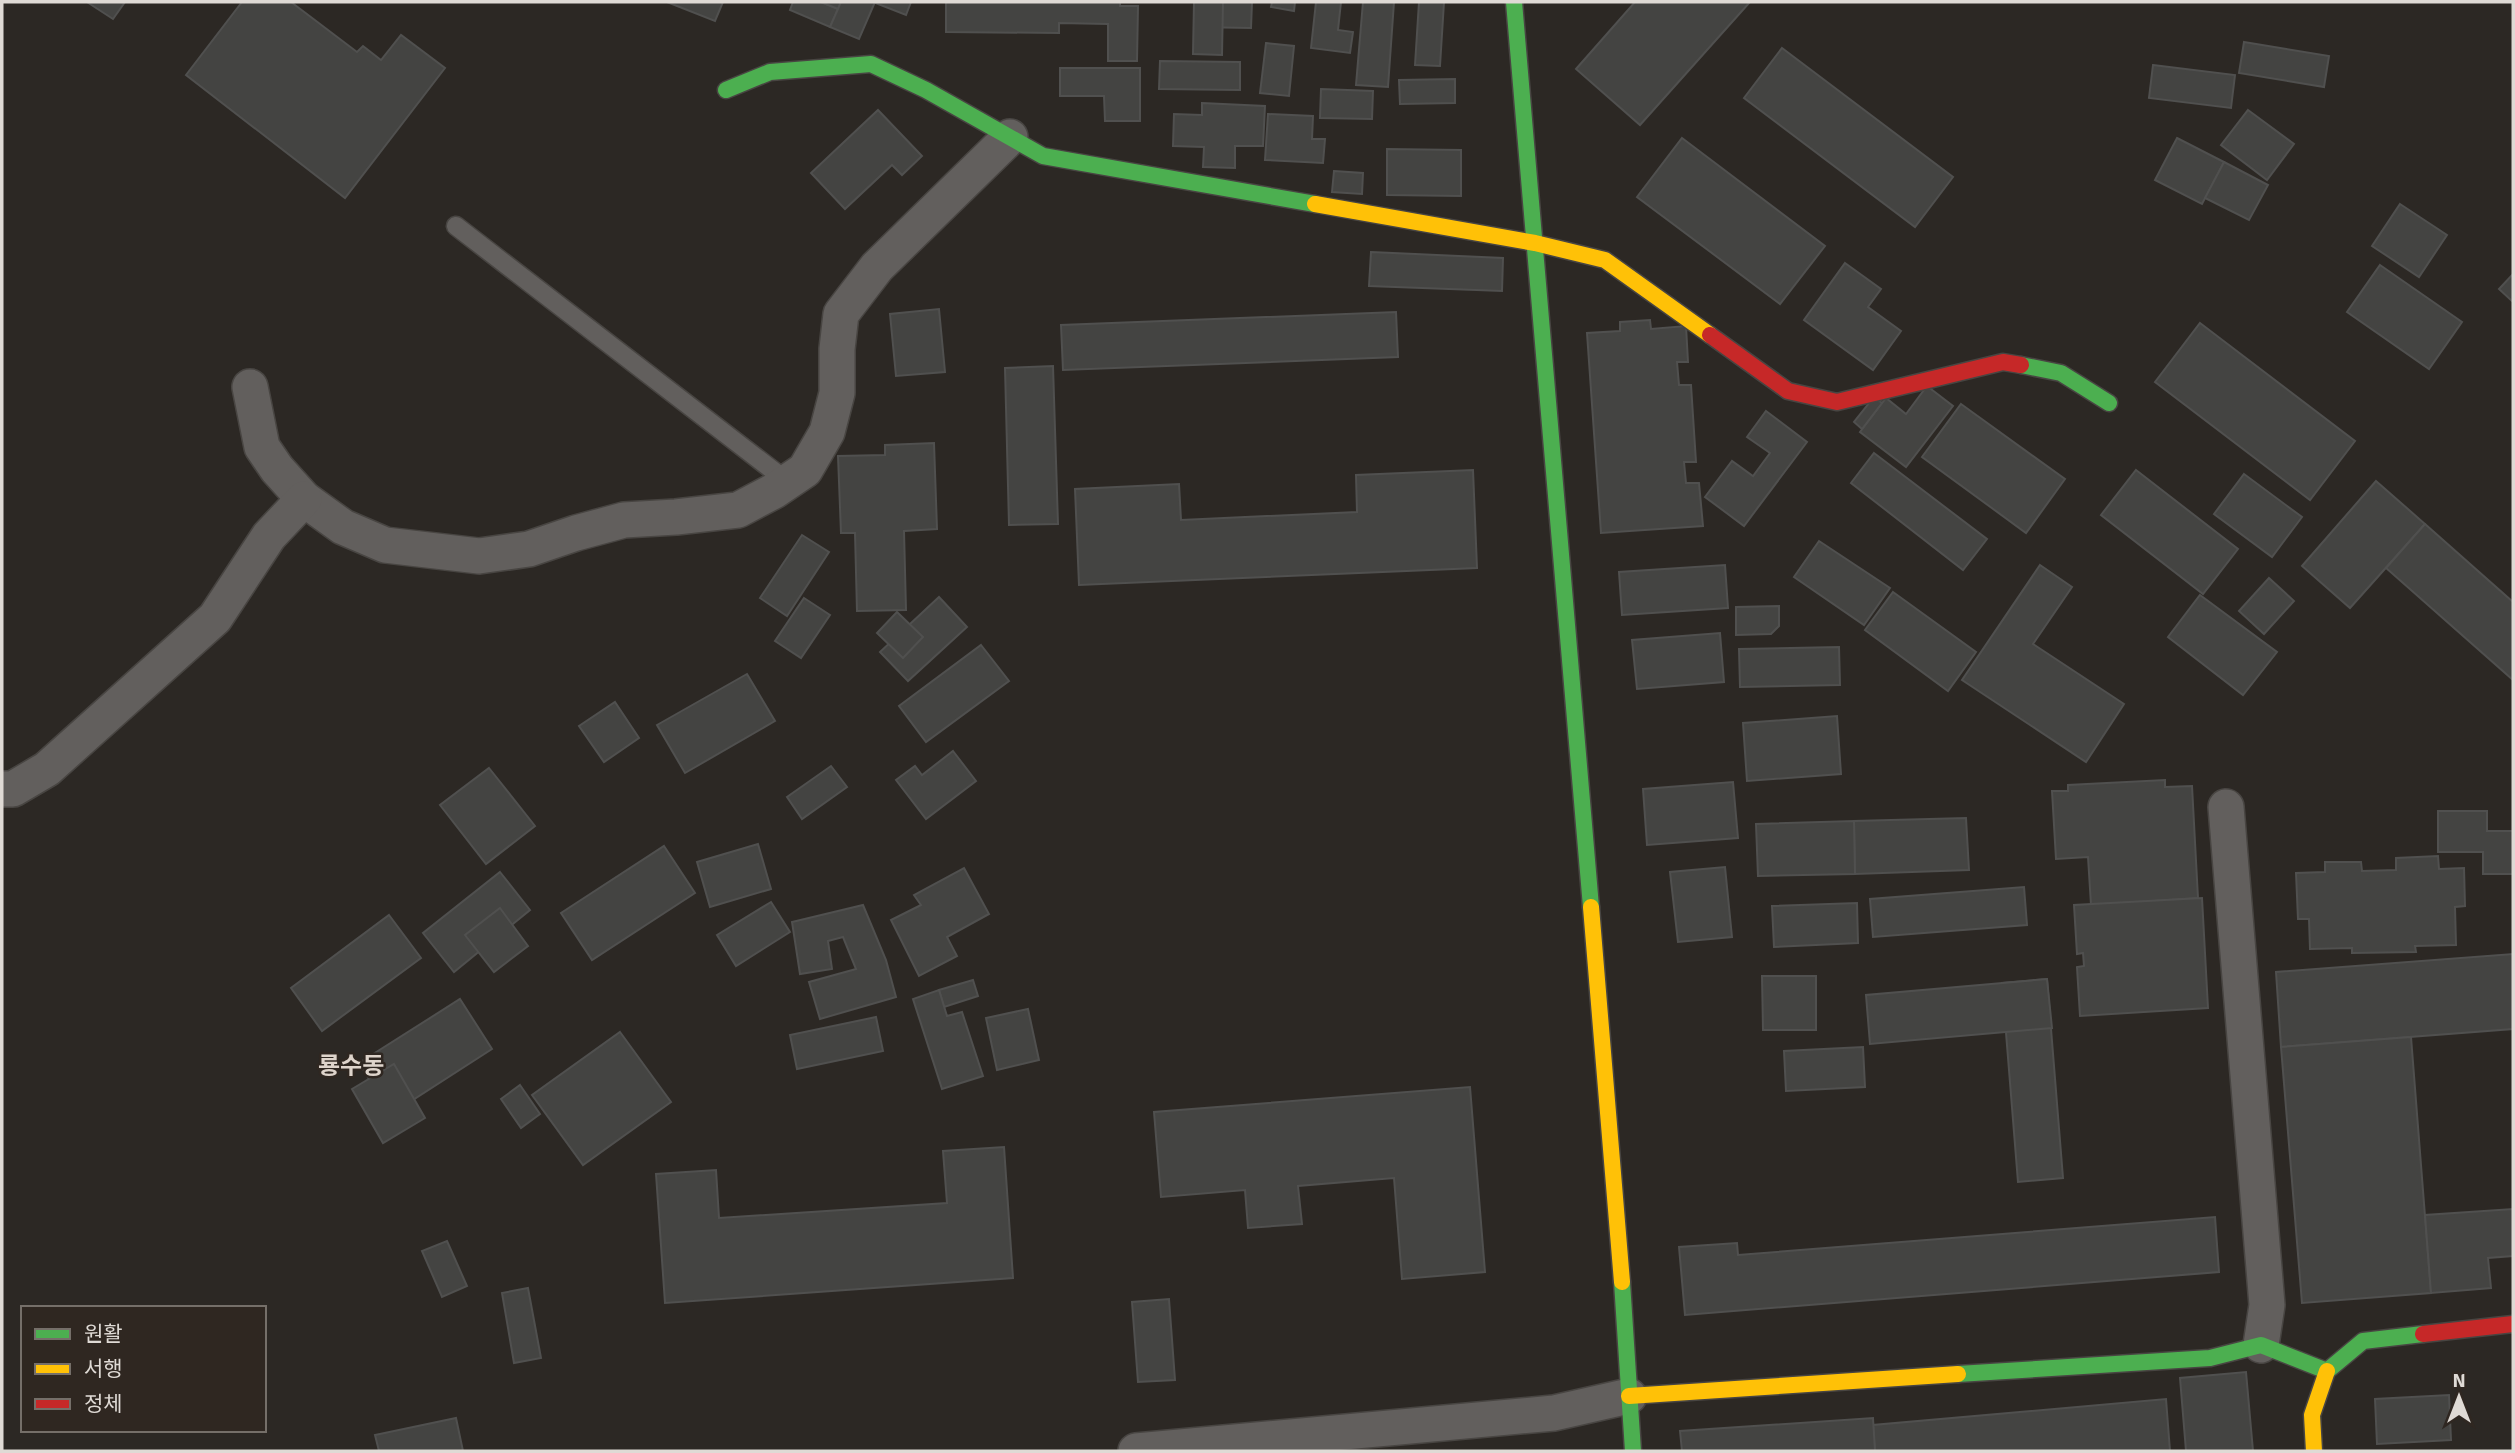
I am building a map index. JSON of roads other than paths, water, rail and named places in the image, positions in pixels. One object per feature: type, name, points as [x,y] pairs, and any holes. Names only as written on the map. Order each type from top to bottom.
[{"type":"street","points":[[1514,2],[1618,1227],[1633,1451]]},
{"type":"street","points":[[726,90],[770,72],[871,64],[926,90],[1043,156],[1535,243],[1605,260],[1788,391],[1837,402],[2003,362],[2061,373],[2109,403]]},
{"type":"street","points":[[250,387],[262,447],[277,469],[304,499],[343,527],[385,545],[480,556],[529,549],[624,520],[738,510],[805,470],[827,432],[837,393],[837,349],[841,314],[877,267],[1010,137]]},
{"type":"street","points":[[2,789],[13,789],[47,769],[215,618],[269,536],[304,499]]},
{"type":"street","points":[[2226,807],[2267,1305],[2261,1345]]},
{"type":"street","points":[[2314,1451],[2312,1415],[2327,1371],[2363,1341],[2513,1324]]},
{"type":"street","points":[[1136,1451],[1554,1413],[1629,1396],[2210,1358],[2261,1345],[2327,1371]]},
{"type":"lane","points":[[456,226],[788,482]]},
{"type":"district","name":"룡수동","points":[[351,1066]]}]
